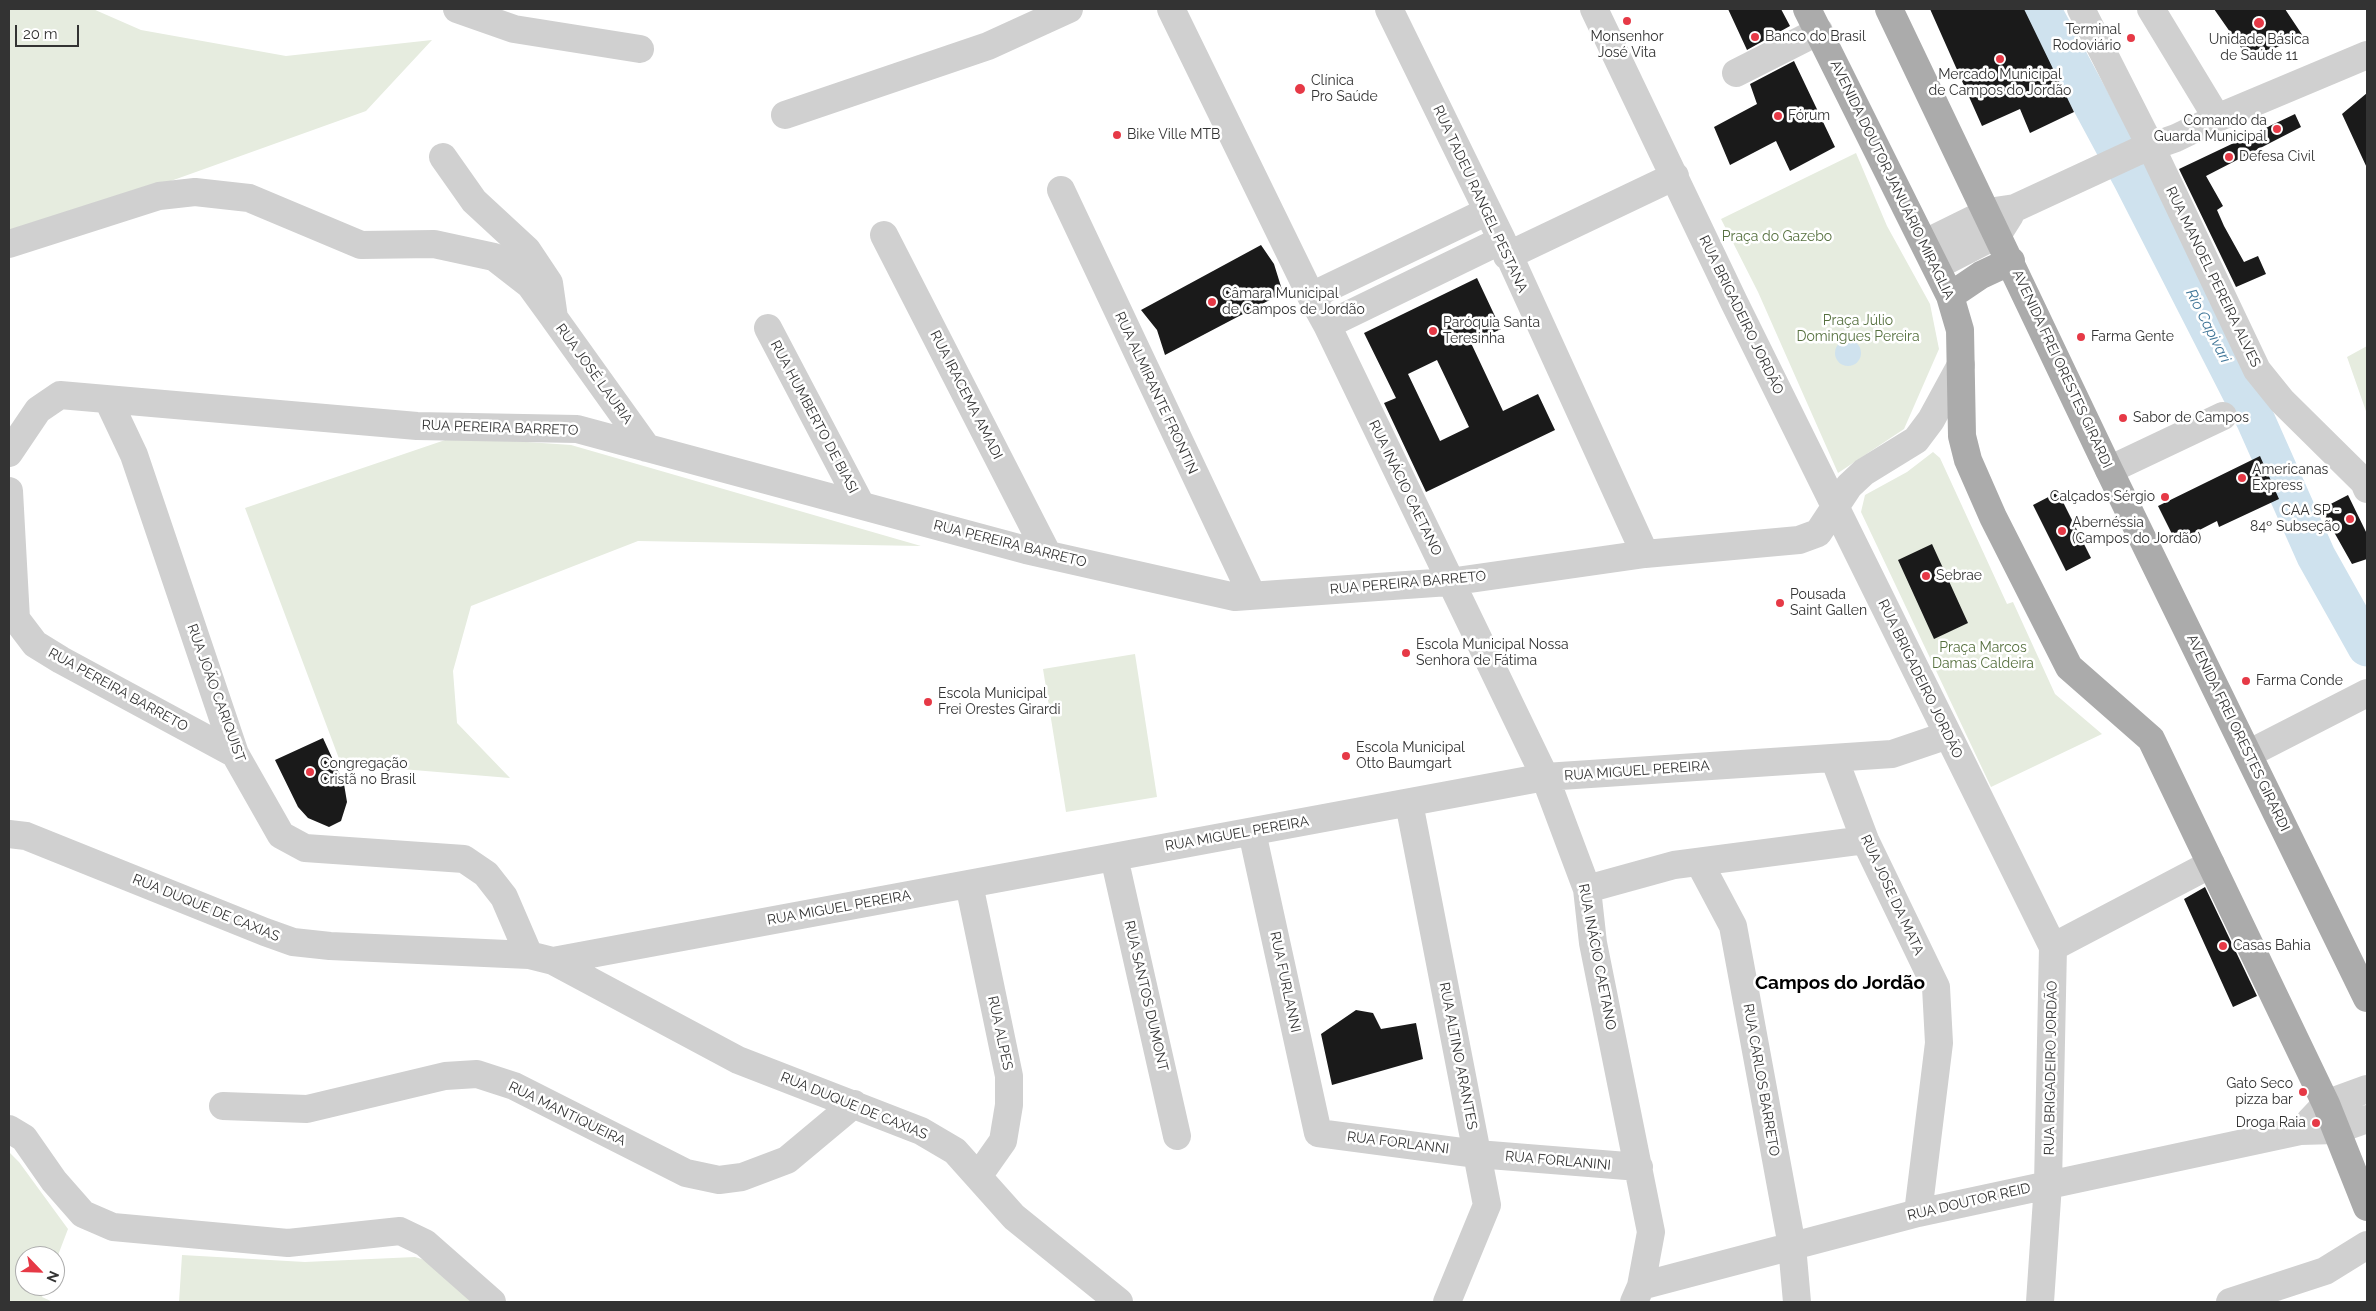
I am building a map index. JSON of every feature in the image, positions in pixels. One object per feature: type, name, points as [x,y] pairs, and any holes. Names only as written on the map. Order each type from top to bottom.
[{"type":"main road","name":"AVENIDA FREI ORESTES GIRARDI","points":[[1889,9],[2011,260],[2109,470],[2367,998]]},
{"type":"main road","name":"AVENIDA DOUTOR JANUÁRIO MIRAGLIA","points":[[1813,20],[1931,254],[1950,296],[1960,330],[1962,436],[1968,460],[1993,517],[2070,667],[2151,739],[2326,1104],[2367,1207]]},
{"type":"main road","points":[[1950,296],[1981,275],[2011,260]]},
{"type":"street","points":[[457,9],[514,29],[640,49]]},
{"type":"street","points":[[785,115],[988,46],[1069,9]]},
{"type":"street","name":"RUA INÁCIO CAETANO","points":[[1171,9],[1311,296],[1327,325],[1449,582],[1545,778],[1587,890],[1592,943],[1651,1232],[1637,1294]]},
{"type":"street","name":"RUA TADEU RANGEL PESTANA","points":[[1389,9],[1488,211],[1645,554]]},
{"type":"street","name":"RUA BRIGADEIRO JORDÃO","points":[[1594,9],[1734,302],[2053,947],[2048,1184],[2040,1302]]},
{"type":"street","name":"RUA MANOEL PEREIRA ALVES","points":[[2081,9],[2144,150],[2257,370],[2282,401],[2364,482],[2367,489]]},
{"type":"street","points":[[2151,9],[2217,118]]},
{"type":"street","points":[[1736,73],[1813,20]]},
{"type":"street","points":[[1931,254],[1993,223],[2015,208],[2102,167],[2176,138],[2217,118],[2367,55]]},
{"type":"street","name":"RUA JOSÉ LAURIA","points":[[442,158],[474,201],[527,250],[549,283],[554,318],[647,448]]},
{"type":"street","points":[[1327,325],[1675,176]]},
{"type":"street","name":"RUA ALMIRANTE FRONTIN","points":[[1061,190],[1252,595]]},
{"type":"street","points":[[9,244],[159,196],[196,192],[249,198],[361,245],[434,244],[494,257],[530,285],[554,318]]},
{"type":"street","points":[[1311,296],[1488,211]]},
{"type":"street","name":"RUA IRACEMA AMADI","points":[[884,234],[1048,554]]},
{"type":"street","name":"RUA HUMBERTO DE BIASI","points":[[768,328],[861,505]]},
{"type":"street","name":"RUA PEREIRA BARRETO","points":[[9,452],[38,410],[60,395],[417,426],[577,429],[1048,554],[1235,596],[1449,582],[1645,554],[1799,540],[1818,533],[1850,486],[1864,472],[1916,440],[1931,420],[1961,364]]},
{"type":"street","name":"RUA JOÃO CARIQUIST","points":[[108,400],[134,456],[235,754],[281,835],[305,848],[464,859],[486,874],[504,898],[541,958]]},
{"type":"street","points":[[2109,470],[2223,416]]},
{"type":"street","name":"RUA PEREIRA BARRETO","points":[[9,491],[16,619],[35,644],[235,754]]},
{"type":"street","points":[[2248,754],[2367,693]]},
{"type":"street","name":"RUA MIGUEL PEREIRA","points":[[541,958],[969,884],[1545,778],[1892,754],[1948,735]]},
{"type":"street","name":"RUA JOSE DA MATA","points":[[1834,758],[1865,840],[1936,987],[1940,1042],[1918,1213]]},
{"type":"street","name":"RUA ALTINO ARANTES","points":[[1409,803],[1487,1205],[1446,1302]]},
{"type":"street","name":"RUA FURLANNI","points":[[1252,832],[1318,1133]]},
{"type":"street","name":"RUA DUQUE DE CAXIAS","points":[[9,834],[26,836],[293,942],[330,946],[541,958],[738,1060],[854,1104],[921,1132],[947,1146],[955,1151],[979,1175],[1014,1217],[1119,1302]]},
{"type":"street","points":[[1587,890],[1674,865],[1865,840]]},
{"type":"street","name":"RUA SANTOS DUMONT","points":[[1114,857],[1177,1136]]},
{"type":"street","name":"RUA CARLOS BARRETO","points":[[1699,862],[1733,926],[1792,1246],[1797,1302]]},
{"type":"street","points":[[2053,947],[2211,864]]},
{"type":"street","name":"RUA ALPES","points":[[969,884],[1009,1076],[1009,1106],[1003,1141],[979,1175]]},
{"type":"street","name":"RUA MANTIQUEIRA","points":[[223,1106],[307,1109],[445,1076],[477,1074],[514,1086],[686,1173],[719,1180],[742,1178],[786,1160],[854,1104]]},
{"type":"street","points":[[2300,1131],[2326,1104],[2367,1089]]},
{"type":"street","name":"RUA DOUTOR REID","points":[[1637,1294],[1792,1246],[1918,1213],[2300,1131],[2336,1130],[2367,1119]]},
{"type":"street","points":[[9,1129],[24,1138],[54,1181],[83,1214],[113,1227],[288,1243],[400,1231],[425,1243],[492,1302]]},
{"type":"street","name":"RUA FORLANNI","points":[[1318,1133],[1477,1154]]},
{"type":"street","name":"RUA FORLANINI","points":[[1477,1154],[1639,1167]]},
{"type":"street","points":[[2230,1302],[2325,1271],[2367,1245]]},
{"type":"green space","points":[[9,9],[93,9],[141,30],[286,56],[432,40],[366,111],[9,239]]},
{"type":"green space","name":"Praça Júlio Domingues Pereira","points":[[1856,153],[1887,226],[1930,304],[1939,349],[1904,429],[1838,473],[1758,292],[1721,219]]},
{"type":"green space","points":[[2367,346],[2367,414],[2347,357]]},
{"type":"green space","points":[[454,437],[571,445],[921,546],[638,541],[471,606],[453,671],[457,723],[510,778],[341,764],[245,508]]},
{"type":"green space","name":"Praça Marcos Damas Caldeira","points":[[1933,452],[1940,458],[2007,604],[2013,602],[2055,694],[2102,734],[1991,787],[1861,512],[1865,495],[1907,472]]},
{"type":"green space","points":[[1135,654],[1157,797],[1066,812],[1043,669]]},
{"type":"green space","points":[[9,1152],[19,1162],[68,1229],[62,1246],[15,1246],[15,1296],[42,1296],[53,1302],[9,1302]]},
{"type":"green space","points":[[182,1255],[305,1262],[415,1257],[447,1267],[483,1302],[179,1302]]},
{"type":"water","points":[[1848,340],[1857,344],[1861,353],[1857,362],[1848,366],[1839,362],[1835,353],[1839,344]]},
{"type":"building","name":"Banco do Brasil","points":[[1728,9],[1781,9],[1790,26],[1747,50]]},
{"type":"building","name":"Mercado Municipal de Campos do Jordão","points":[[1930,9],[2024,9],[2074,112],[2030,133],[2020,109],[1982,126]]},
{"type":"building","name":"Unidade Básica de Saúde 11","points":[[2214,9],[2285,9],[2303,36],[2249,59]]},
{"type":"building","name":"Fórum","points":[[1794,61],[1835,147],[1790,171],[1776,141],[1730,165],[1714,127],[1757,104],[1750,84]]},
{"type":"building","points":[[2367,93],[2367,168],[2342,114]]},
{"type":"building","points":[[2295,114],[2301,127],[2206,176],[2223,206],[2217,210],[2224,226],[2244,262],[2258,256],[2266,274],[2236,287],[2179,169]]},
{"type":"building","name":"Câmara Municipal de Campos de Jordão","points":[[1261,245],[1274,264],[1283,293],[1165,355],[1157,330],[1141,310]]},
{"type":"building","points":[[1477,278],[1501,329],[1471,343],[1503,411],[1538,394],[1555,430],[1426,492],[1384,403],[1396,398],[1364,333]],"holes":[[[1437,360],[1469,427],[1440,441],[1408,374]]]},
{"type":"building","name":"Americanas Express","points":[[2260,456],[2279,499],[2219,527],[2217,521],[2176,542],[2158,506]]},
{"type":"building","name":"Abernéssia (Campos do Jordão)","points":[[2058,492],[2091,558],[2066,571],[2033,505]]},
{"type":"building","points":[[2348,495],[2367,534],[2367,559],[2352,564],[2321,509]]},
{"type":"building","points":[[1932,544],[1968,623],[1934,639],[1898,560]]},
{"type":"building","name":"Congregação Cristã no Brasil","points":[[323,738],[344,784],[347,802],[341,821],[329,827],[308,818],[298,807],[275,760]]},
{"type":"building","name":"Casas Bahia","points":[[2205,887],[2257,996],[2233,1007],[2184,899]]},
{"type":"building","points":[[1356,1010],[1373,1013],[1381,1029],[1416,1023],[1423,1059],[1332,1085],[1321,1034]]},
{"type":"waterway","name":"Rio Capivari","points":[[2041,9],[2133,180],[2256,421],[2316,556],[2367,647]]},
{"type":"place","name":"Monsenhor José Vita","points":[[1627,21]]},
{"type":"place","name":"Unidade Básica de Saúde 11","points":[[2259,23]]},
{"type":"place","name":"Banco do Brasil","points":[[1755,37]]},
{"type":"place","name":"Terminal Rodoviário","points":[[2131,38]]},
{"type":"place","name":"Mercado Municipal de Campos do Jordão","points":[[2000,59]]},
{"type":"place","name":"Clínica Pro Saúde","points":[[1300,89]]},
{"type":"place","name":"Fórum","points":[[1778,116]]},
{"type":"place","name":"Comando da Guarda Municipal","points":[[2277,129]]},
{"type":"place","name":"Bike Ville MTB","points":[[1117,135]]},
{"type":"place","name":"Defesa Civil","points":[[2229,157]]},
{"type":"place","name":"Câmara Municipal de Campos de Jordão","points":[[1212,302]]},
{"type":"place","name":"Paróquia Santa Teresinha","points":[[1433,331]]},
{"type":"place","name":"Farma Gente","points":[[2081,337]]},
{"type":"place","name":"Sabor de Campos","points":[[2123,418]]},
{"type":"place","name":"Americanas Express","points":[[2242,478]]},
{"type":"place","name":"Calçados Sérgio","points":[[2165,497]]},
{"type":"place","name":"CAA SP - 84º Subseção","points":[[2350,519]]},
{"type":"place","name":"Abernéssia (Campos do Jordão)","points":[[2062,531]]},
{"type":"place","name":"Sebrae","points":[[1926,576]]},
{"type":"place","name":"Pousada Saint Gallen","points":[[1780,603]]},
{"type":"place","name":"Escola Municipal Nossa Senhora de Fátima","points":[[1406,653]]},
{"type":"place","name":"Farma Conde","points":[[2246,681]]},
{"type":"place","name":"Escola Municipal Frei Orestes Girardi","points":[[928,702]]},
{"type":"place","name":"Escola Municipal Otto Baumgart","points":[[1346,756]]},
{"type":"place","name":"Congregação Cristã no Brasil","points":[[310,772]]},
{"type":"place","name":"Casas Bahia","points":[[2223,946]]},
{"type":"place","name":"Gato Seco pizza bar","points":[[2303,1092]]},
{"type":"place","name":"Droga Raia","points":[[2316,1123]]},
{"type":"district","name":"Campos do Jordão","points":[[1840,983]]},
{"type":"park label","name":"Praça do Gazebo","points":[[1777,237]]}]
